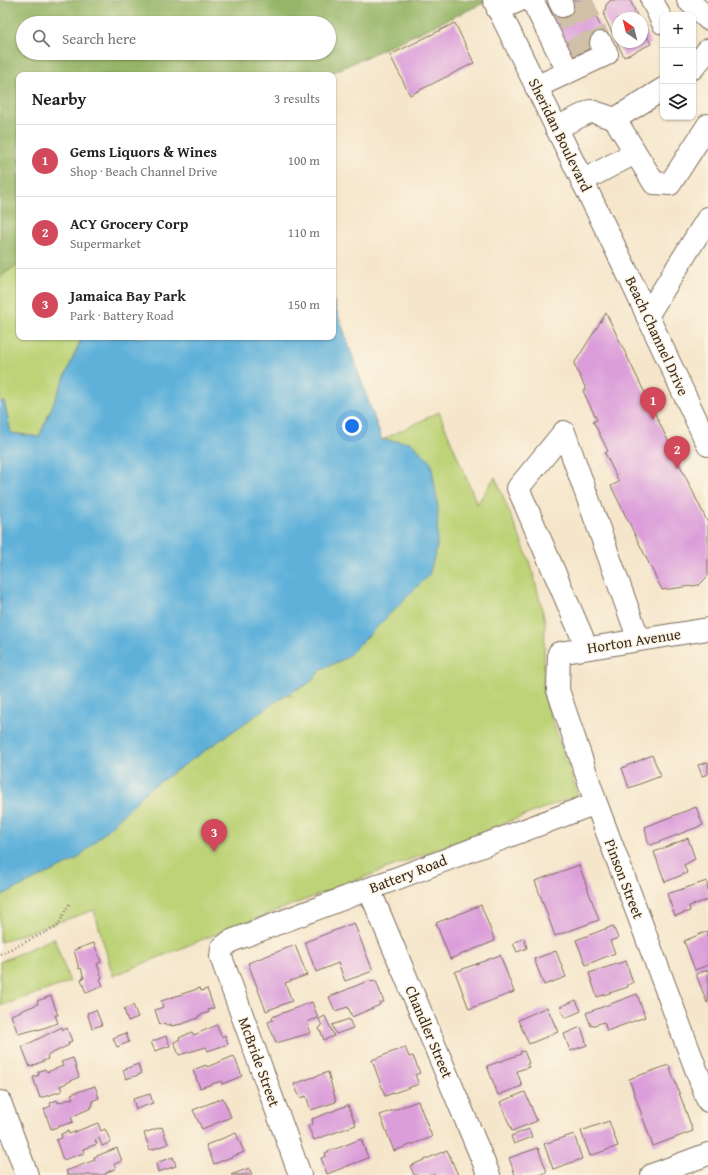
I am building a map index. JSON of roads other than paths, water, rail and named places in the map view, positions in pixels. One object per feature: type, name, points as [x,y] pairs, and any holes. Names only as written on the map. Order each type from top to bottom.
[{"type":"street","points":[[496,5],[520,0]]},
{"type":"street","points":[[532,0],[568,71]]},
{"type":"street","points":[[652,0],[660,16]]},
{"type":"street","points":[[688,0],[708,19]]},
{"type":"street","name":"Sheridan Boulevard","points":[[496,5],[626,270]]},
{"type":"street","points":[[696,64],[708,50]]},
{"type":"street","points":[[536,87],[568,71],[592,52]]},
{"type":"street","points":[[615,119],[660,91]]},
{"type":"street","points":[[556,128],[591,112],[615,119],[654,184],[670,184],[708,125]]},
{"type":"street","points":[[582,180],[635,153]]},
{"type":"street","points":[[647,316],[708,218]]},
{"type":"street","name":"Beach Channel Drive","points":[[626,270],[708,445]]},
{"type":"street","points":[[587,648],[518,488],[564,432],[639,640]]},
{"type":"street","name":"Horton Avenue","points":[[559,652],[708,629]]},
{"type":"street","name":"Pinson Street","points":[[559,652],[558,690],[596,803],[708,1101]]},
{"type":"street","name":"Battery Road","points":[[222,948],[231,941],[596,803]]},
{"type":"street","name":"Chandler Street","points":[[369,889],[489,1175]]},
{"type":"street","name":"McBride Street","points":[[222,948],[221,957],[300,1175]]},
{"type":"street","points":[[0,1102],[27,1175]]},
{"type":"street","points":[[652,1175],[708,1154]]},
{"type":"water","points":[[336,309],[382,440],[410,442],[431,462],[438,506],[437,547],[429,575],[346,658],[322,669],[308,684],[287,694],[148,790],[76,860],[0,896],[0,403],[4,401],[11,433],[39,437],[81,340],[336,340]]},
{"type":"tunnel","points":[[581,0],[601,43]]},
{"type":"tunnel","points":[[562,6],[584,51]]},
{"type":"place","name":"Gems Liquors & Wines","points":[[653,420]]},
{"type":"place","name":"ACY Grocery Corp","points":[[677,469]]},
{"type":"place","name":"Jamaica Bay Park","points":[[214,852]]}]
